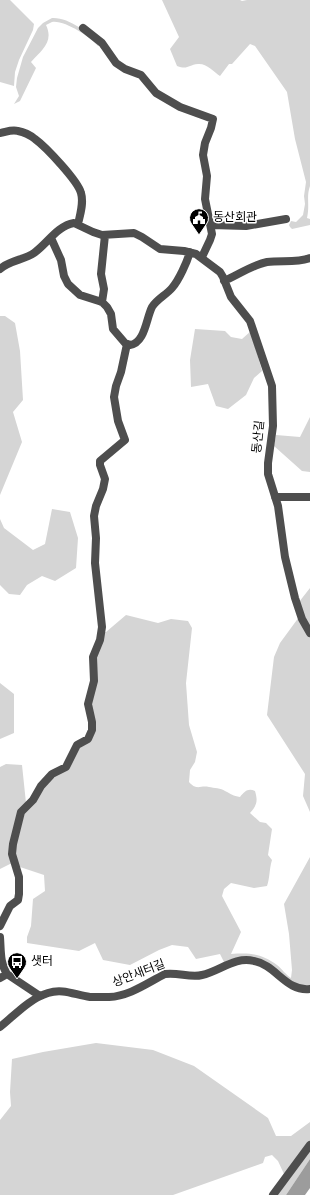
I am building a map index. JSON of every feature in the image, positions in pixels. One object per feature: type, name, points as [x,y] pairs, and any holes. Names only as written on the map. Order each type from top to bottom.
[{"type":"street","points":[[83,28],[102,43],[116,63],[125,69],[141,75],[156,93],[180,107],[213,119],[205,143],[203,155],[207,176],[205,199],[212,231],[210,240],[202,257]]},
{"type":"street","points":[[0,133],[16,130],[29,135],[39,142],[73,180],[81,193],[82,205],[78,224],[74,223],[66,225],[35,253],[9,263],[0,269]]},
{"type":"street","points":[[211,225],[246,226],[286,219]]},
{"type":"street","name":"동산길","points":[[78,224],[93,232],[105,235],[134,233],[160,250],[190,252],[202,257],[220,272],[231,297],[251,324],[264,365],[272,382],[273,426],[267,469],[269,480],[280,516],[286,557],[295,598],[300,614],[310,634]]},
{"type":"street","points":[[102,302],[104,289],[101,274],[105,235]]},
{"type":"street","points":[[51,238],[61,260],[64,276],[68,284],[80,295],[102,302],[111,314],[113,329],[127,344],[133,345],[140,338],[152,307],[172,288],[176,282],[190,252]]},
{"type":"street","points":[[224,281],[262,263],[305,260],[310,258]]},
{"type":"street","points":[[0,926],[10,906],[19,898],[19,877],[12,854],[21,812],[49,777],[55,772],[66,767],[77,745],[88,739],[91,732],[92,722],[88,704],[94,681],[93,658],[100,640],[102,627],[95,563],[96,538],[94,513],[105,479],[100,461],[125,440],[118,421],[114,397],[116,386],[122,372],[127,344]]},
{"type":"street","points":[[275,497],[310,497]]},
{"type":"street","points":[[0,938],[4,976],[40,996]]},
{"type":"street","name":"상안새터길","points":[[0,1027],[23,1007],[40,996],[53,991],[69,991],[90,997],[118,996],[134,991],[165,974],[171,973],[200,976],[214,972],[237,961],[246,960],[263,964],[294,987],[303,990],[310,989]]},
{"type":"street","points":[[273,1195],[310,1145]]},
{"type":"shaded area","points":[[0,0],[10,0],[34,24],[33,30],[15,72],[14,86],[0,82]]},
{"type":"shaded area","points":[[162,0],[310,0],[310,186],[308,194],[307,218],[310,219],[310,225],[292,229],[289,225],[291,221],[296,222],[303,215],[306,182],[295,139],[287,92],[255,46],[250,44],[232,64],[229,64],[220,76],[207,66],[201,64],[186,67],[177,66],[170,49],[179,37]]},
{"type":"shaded area","points":[[52,18],[58,18],[72,23],[101,44],[98,46],[89,38],[70,26],[57,22],[52,22],[46,25],[49,36],[48,41],[43,50],[31,62],[36,68],[20,101],[14,104],[19,96],[16,87],[23,57],[38,28]]},
{"type":"shaded area","points":[[0,316],[5,316],[15,323],[20,351],[23,400],[13,412],[22,442],[0,495]]},
{"type":"shaded area","points":[[195,329],[225,331],[231,337],[242,339],[251,331],[262,371],[254,378],[246,395],[228,409],[216,406],[208,384],[191,387],[190,360]]},
{"type":"shaded area","points":[[310,417],[310,472],[302,471],[274,446],[276,435],[300,437]]},
{"type":"shaded area","points":[[52,509],[70,512],[78,538],[76,568],[55,581],[42,576],[27,585],[20,595],[9,594],[0,585],[0,519],[4,528],[33,550],[45,544]]},
{"type":"shaded area","points":[[310,588],[310,812],[303,796],[305,774],[267,715],[274,657],[280,643],[299,617],[299,602]]},
{"type":"shaded area","points":[[126,615],[158,623],[171,619],[188,621],[192,628],[186,683],[189,725],[197,752],[195,762],[190,770],[189,782],[196,787],[219,789],[240,797],[247,791],[255,791],[256,803],[250,813],[260,822],[266,823],[272,829],[268,855],[272,860],[267,886],[254,888],[231,883],[224,889],[222,896],[241,932],[231,954],[250,954],[266,958],[277,965],[291,978],[292,970],[289,934],[284,904],[310,857],[310,986],[299,986],[258,958],[241,957],[224,962],[220,954],[196,959],[188,947],[172,945],[130,965],[103,960],[95,943],[79,951],[27,943],[27,937],[31,926],[33,899],[45,891],[44,875],[17,866],[13,859],[22,812],[74,753],[88,740],[94,664],[103,632],[106,632]]},
{"type":"shaded area","points":[[0,683],[14,694],[14,733],[0,739]]},
{"type":"shaded area","points":[[6,764],[22,765],[26,803],[12,863],[0,869],[0,767]]},
{"type":"shaded area","points":[[96,1043],[153,1050],[194,1066],[268,1118],[276,1136],[291,1136],[310,1122],[310,1143],[284,1174],[278,1161],[272,1155],[265,1157],[263,1163],[173,1195],[0,1195],[0,1120],[11,1106],[10,1092],[12,1059]]},
{"type":"shaded area","points":[[310,1147],[310,1159],[286,1195],[275,1195]]},
{"type":"shaded area","points":[[310,1159],[310,1188],[305,1195],[286,1195]]},
{"type":"place","name":"동산회관","points":[[199,235]]},
{"type":"place","name":"샛터","points":[[17,979]]}]
